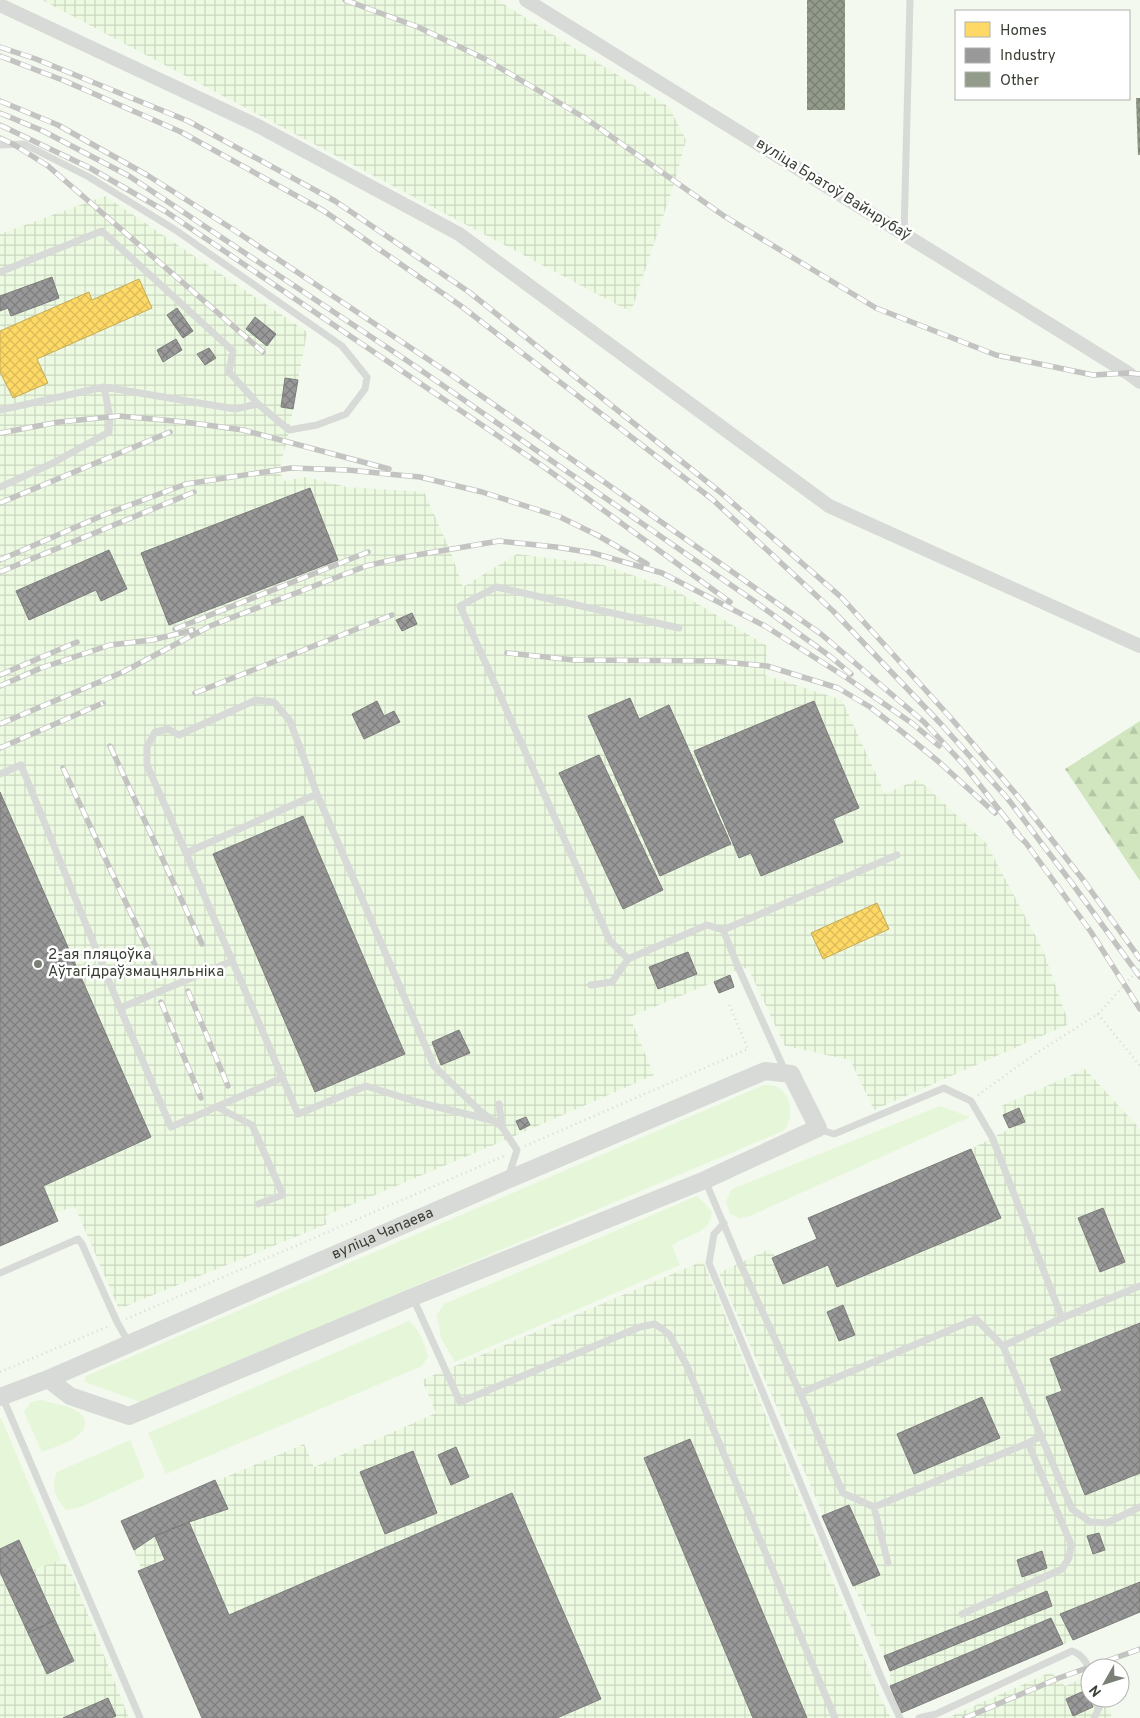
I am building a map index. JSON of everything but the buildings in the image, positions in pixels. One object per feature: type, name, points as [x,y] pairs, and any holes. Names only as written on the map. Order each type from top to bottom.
[{"type":"street","name":"вуліца Братоў Вайнрубаў","points":[[526,0],[1140,382]]},
{"type":"street","points":[[0,5],[256,125],[459,234],[829,506],[1140,646]]},
{"type":"street","name":"вуліца Чапаева","points":[[1,1396],[48,1379],[507,1180],[765,1071],[786,1074]]},
{"type":"street","points":[[48,1379],[70,1396],[129,1416],[413,1297],[705,1180],[818,1128],[791,1074],[786,1074]]},
{"type":"lane","points":[[904,234],[910,0]]},
{"type":"lane","points":[[0,145],[24,144],[89,178],[174,229],[342,346],[367,377],[365,389],[346,414],[317,425],[289,430],[258,404],[229,372],[233,352],[102,231],[1,270]]},
{"type":"lane","points":[[0,410],[104,387],[235,410],[258,404]]},
{"type":"lane","points":[[0,487],[51,464],[109,432],[110,417],[104,387]]},
{"type":"lane","points":[[628,959],[610,942],[460,606],[496,587],[679,628]]},
{"type":"lane","points":[[495,1121],[422,1103],[366,1086],[298,1114],[147,765],[147,747],[154,732],[168,729],[179,735],[256,700],[274,702],[290,721],[318,794],[434,1066],[479,1110],[495,1121],[502,1127],[517,1150],[507,1180]]},
{"type":"lane","points":[[0,774],[21,766],[171,1127],[282,1078]]},
{"type":"lane","points":[[186,853],[318,794]]},
{"type":"lane","points":[[590,985],[612,982],[628,959],[707,925],[723,930],[897,855]]},
{"type":"lane","points":[[723,930],[786,1074]]},
{"type":"lane","points":[[120,1008],[232,961]]},
{"type":"lane","points":[[818,1128],[834,1134],[944,1088],[971,1101],[992,1137],[1062,1318]]},
{"type":"lane","points":[[499,1104],[502,1127]]},
{"type":"lane","points":[[217,1107],[252,1125],[283,1195],[258,1204]]},
{"type":"lane","points":[[705,1180],[843,1493],[874,1507],[1028,1443],[1040,1436]]},
{"type":"lane","points":[[724,1223],[714,1234],[710,1263],[883,1682],[900,1718]]},
{"type":"lane","points":[[0,1273],[78,1239],[117,1322],[129,1343]]},
{"type":"lane","points":[[1003,1346],[1062,1318],[1140,1286]]},
{"type":"lane","points":[[413,1297],[460,1402],[640,1328],[655,1324],[669,1334],[686,1364],[835,1718]]},
{"type":"lane","points":[[800,1393],[976,1319],[1003,1346],[1072,1510],[1090,1522],[1107,1523],[1140,1507]]},
{"type":"lane","points":[[1,1396],[140,1718]]},
{"type":"lane","points":[[962,1614],[1062,1569],[1069,1558],[1071,1544],[1028,1443]]},
{"type":"lane","points":[[874,1507],[888,1563]]},
{"type":"lane","points":[[919,1718],[936,1714],[1072,1651],[1081,1655],[1083,1658]]},
{"type":"path","points":[[971,1101],[1035,1054],[1098,1014],[1140,968]]},
{"type":"path","points":[[0,1372],[517,1150],[748,1048],[729,1004]]},
{"type":"path","points":[[1098,1014],[1140,1066]]},
{"type":"shaded area","points":[[42,0],[497,0],[669,107],[686,140],[675,181],[631,312]]},
{"type":"shaded area","points":[[105,196],[307,332],[287,441],[279,470],[284,481],[306,477],[347,487],[424,492],[450,550],[463,587],[517,554],[603,565],[675,590],[767,646],[765,675],[842,700],[885,794],[918,779],[986,843],[1043,950],[1069,1024],[874,1110],[850,1060],[785,1046],[748,968],[739,969],[714,982],[630,1017],[654,1075],[325,1216],[327,1224],[119,1309],[75,1207],[55,1212],[58,1221],[0,1246],[0,234]]},
{"type":"shaded area","points":[[1085,1069],[1140,1129],[1140,1612],[901,1713],[890,1686],[890,1671],[884,1656],[719,1273],[769,1249],[775,1256],[817,1239],[808,1218],[971,1149],[1009,1129],[1001,1106]]},
{"type":"shaded area","points":[[764,1085],[777,1087],[787,1097],[790,1115],[787,1126],[783,1131],[140,1402],[85,1382],[86,1376]]},
{"type":"shaded area","points":[[940,1106],[970,1117],[750,1216],[739,1218],[730,1214],[726,1201],[732,1189]]},
{"type":"shaded area","points":[[697,1196],[712,1211],[707,1225],[702,1230],[672,1246],[680,1265],[455,1362],[441,1338],[437,1315],[444,1304]]},
{"type":"shaded area","points":[[703,1261],[879,1695],[891,1718],[205,1718],[121,1521],[304,1444],[314,1467],[436,1413],[422,1380]]},
{"type":"shaded area","points":[[409,1321],[419,1333],[428,1356],[422,1366],[166,1474],[148,1433]]},
{"type":"shaded area","points":[[41,1400],[75,1410],[82,1415],[85,1422],[84,1428],[75,1438],[42,1452],[24,1412],[31,1402]]},
{"type":"shaded area","points":[[0,1418],[61,1560],[32,1570],[19,1540],[0,1549]]},
{"type":"shaded area","points":[[130,1440],[145,1477],[81,1507],[66,1510],[54,1488],[57,1472]]},
{"type":"shaded area","points":[[12,1526],[69,1567],[129,1718],[0,1718],[0,1534]]},
{"type":"shaded area","points":[[1051,1672],[1065,1686],[1080,1679],[1080,1708],[1109,1708],[1112,1718],[947,1718]]},
{"type":"green space","points":[[1140,721],[1140,881],[1065,769]]},
{"type":"railway","points":[[345,0],[418,27],[485,59],[585,118],[724,216],[876,308],[996,355],[1093,375],[1140,374]]},
{"type":"railway","points":[[0,47],[36,59],[188,121],[335,201],[469,292],[720,492],[841,597],[950,717],[1021,800],[1084,881],[1140,959]]},
{"type":"railway","points":[[0,56],[65,81],[181,132],[324,211],[461,306],[712,499],[833,611],[941,724],[1008,799],[1140,977]]},
{"type":"railway","points":[[0,101],[58,125],[147,175],[234,230],[453,376],[821,634],[924,722],[964,765],[1004,816]]},
{"type":"railway","points":[[0,113],[43,131],[129,176],[409,362],[754,601],[831,657],[851,674]]},
{"type":"railway","points":[[0,125],[90,168],[165,211],[544,467],[730,602]]},
{"type":"railway","points":[[0,138],[48,166],[263,352]]},
{"type":"railway","points":[[0,433],[59,422],[119,416],[185,422],[243,430],[389,469]]},
{"type":"railway","points":[[0,503],[170,432]]},
{"type":"railway","points":[[0,560],[106,514],[186,484],[291,468],[348,470],[420,477],[482,492],[560,517],[597,535],[647,564]]},
{"type":"railway","points":[[0,572],[194,492]]},
{"type":"railway","points":[[0,724],[123,672],[210,626],[366,566],[405,557],[499,541],[593,553],[662,573],[765,626],[847,678],[913,724],[939,746]]},
{"type":"railway","points":[[175,629],[368,552]]},
{"type":"railway","points":[[195,693],[392,615]]},
{"type":"railway","points":[[0,686],[41,668],[110,645],[152,640],[193,630]]},
{"type":"railway","points":[[0,675],[77,642]]},
{"type":"railway","points":[[507,653],[574,660],[714,661],[767,666],[838,688],[870,707],[901,731],[939,762],[995,813]]},
{"type":"railway","points":[[0,748],[103,703]]},
{"type":"railway","points":[[110,746],[202,944]]},
{"type":"railway","points":[[63,768],[155,965]]},
{"type":"railway","points":[[1001,812],[1019,835]]},
{"type":"railway","points":[[1015,832],[1026,843],[1091,932],[1140,1009]]},
{"type":"railway","points":[[188,991],[228,1086]]},
{"type":"railway","points":[[161,1002],[201,1098]]},
{"type":"railway","points":[[965,1718],[1059,1678],[1140,1649]]},
{"type":"place","name":"2-ая пляцоўка Аўтагідраўзмацняльніка","points":[[38,964]]}]
